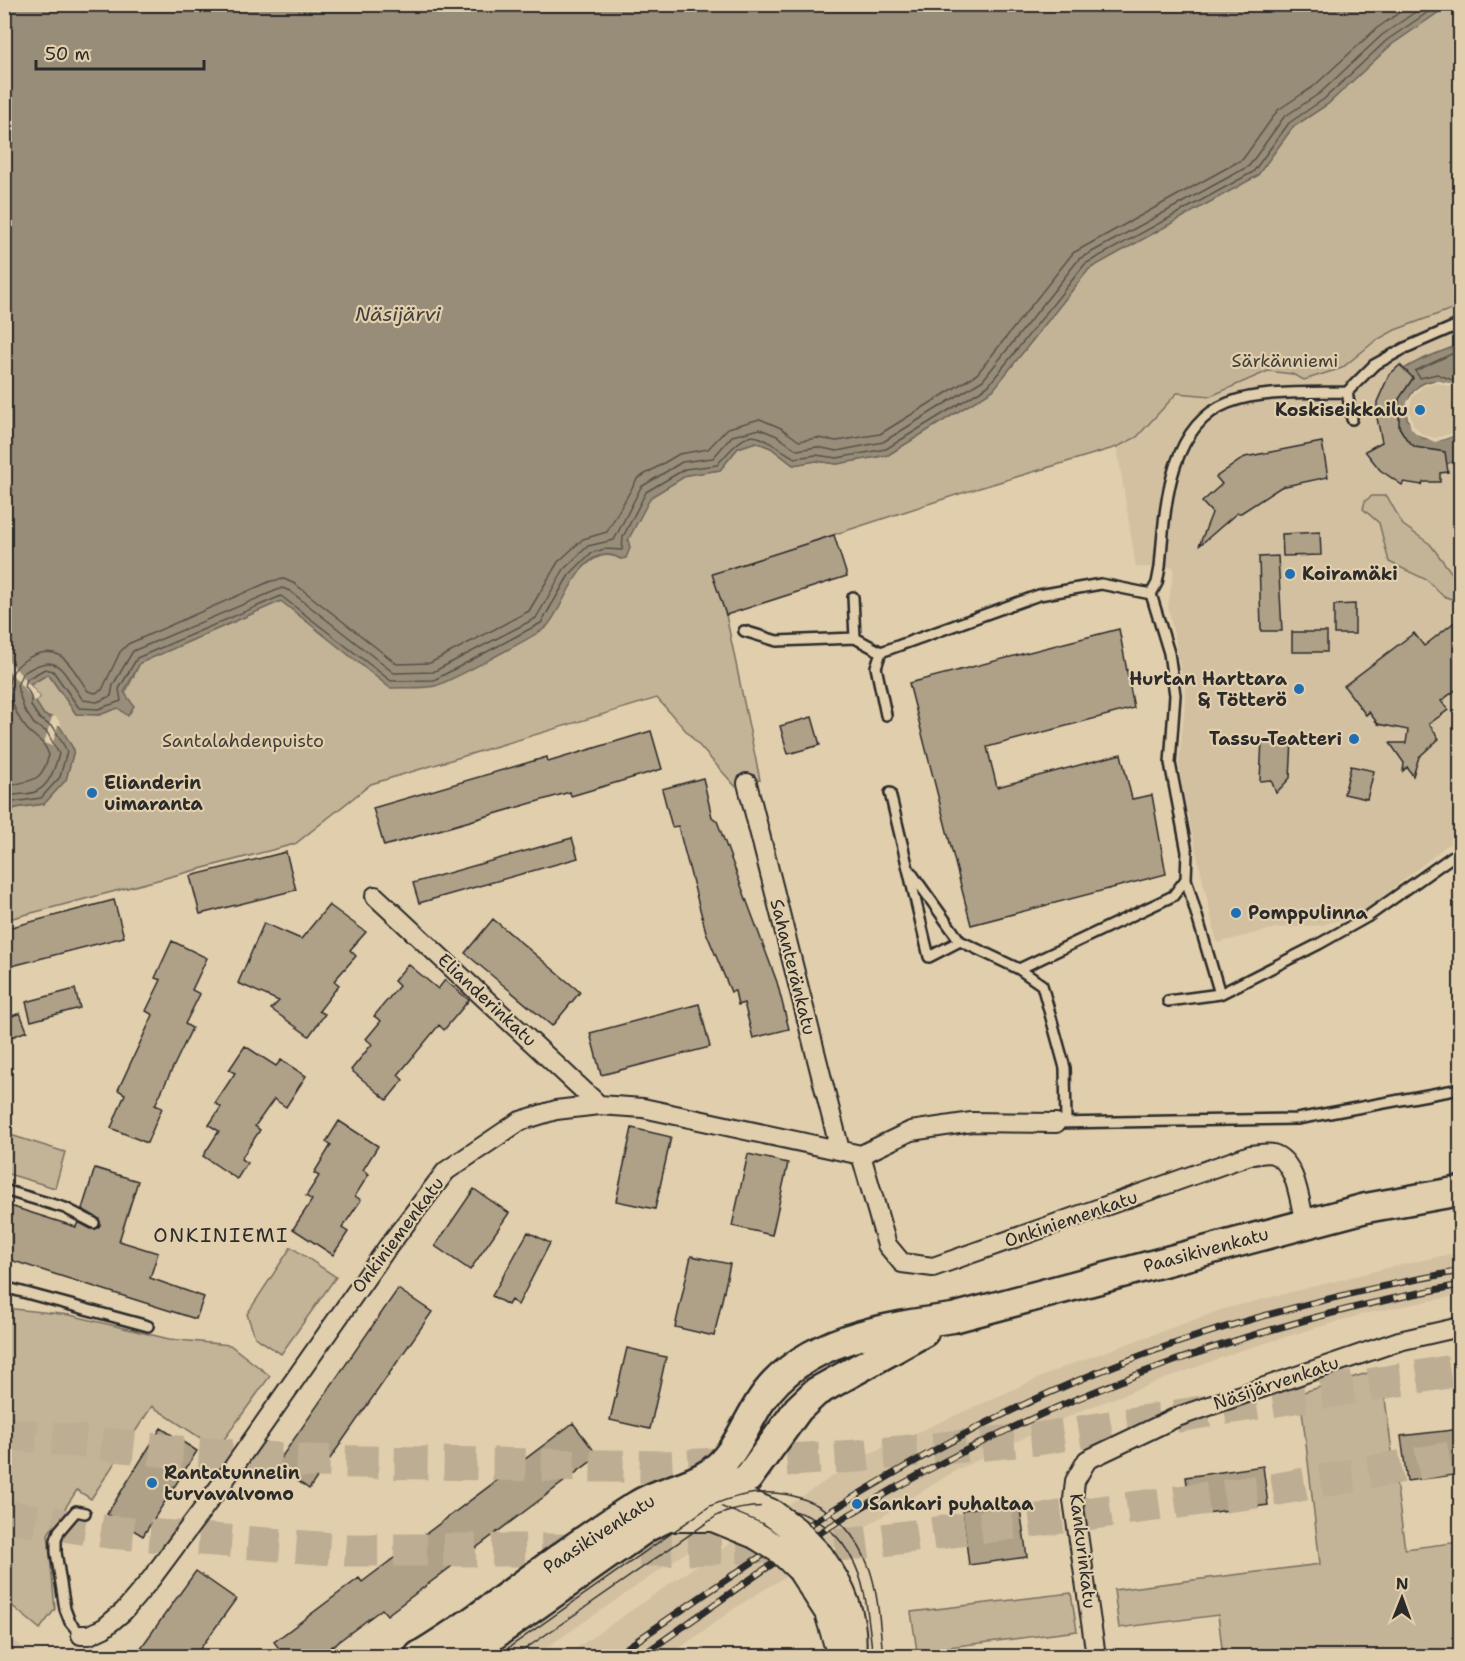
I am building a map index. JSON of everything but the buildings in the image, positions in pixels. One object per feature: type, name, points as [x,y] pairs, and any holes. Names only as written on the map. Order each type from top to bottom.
[{"type":"main road","name":"Paasikivenkatu","points":[[464,1656],[634,1536],[664,1506],[708,1474],[730,1454],[763,1397],[794,1366],[810,1356],[849,1339],[899,1326],[953,1318],[1366,1208],[1461,1191]]},
{"type":"main road","name":"Paasikivenkatu","points":[[419,1656],[635,1506],[664,1506],[695,1502],[722,1492],[748,1478],[798,1409],[816,1392],[907,1340],[953,1318]]},
{"type":"main road","points":[[730,1454],[722,1492],[738,1526]]},
{"type":"main road","points":[[756,1470],[757,1491],[771,1512]]},
{"type":"main road","points":[[722,1492],[771,1512],[795,1530],[810,1562],[841,1656]]},
{"type":"main road","points":[[664,1506],[738,1526],[781,1551],[810,1562],[843,1593],[850,1612],[854,1639],[852,1656]]},
{"type":"street","name":"Sahanteränkatu","points":[[747,783],[840,1150]]},
{"type":"street","name":"Elianderinkatu","points":[[375,896],[599,1106]]},
{"type":"street","name":"Onkiniemenkatu","points":[[81,1635],[89,1635],[104,1628],[124,1611],[151,1579],[223,1482],[380,1257],[446,1171],[520,1121],[556,1110],[599,1106],[643,1108],[861,1155],[887,1245],[902,1263],[933,1267],[1250,1155],[1274,1154],[1286,1163],[1293,1178],[1305,1224]]},
{"type":"street","points":[[861,1155],[911,1131],[972,1122],[1061,1123]]},
{"type":"street","name":"Näsijärvenkatu","points":[[1097,1454],[1188,1413],[1399,1341],[1461,1327]]},
{"type":"street","name":"Kankurinkatu","points":[[1096,1656],[1073,1489],[1087,1460],[1097,1454]]},
{"type":"lane","points":[[1220,994],[1186,879],[1187,852],[1170,764],[1175,695],[1166,643],[1151,594],[1157,583],[1160,567],[1173,472],[1184,439],[1205,417],[1228,403],[1256,397],[1347,392],[1374,365],[1405,348],[1461,324]]},
{"type":"lane","points":[[1347,392],[1352,419]]},
{"type":"lane","points":[[744,631],[777,640],[855,638],[881,652],[1040,596],[1101,584],[1151,594]]},
{"type":"lane","points":[[854,597],[855,638]]},
{"type":"lane","points":[[881,652],[876,667],[886,715]]},
{"type":"lane","points":[[890,793],[929,957],[960,941]]},
{"type":"lane","points":[[1168,1001],[1220,994],[1367,917],[1461,851]]},
{"type":"lane","points":[[910,871],[960,941],[1019,969],[1042,985],[1065,1068],[1061,1123],[1297,1119],[1461,1089]]},
{"type":"lane","points":[[1019,969],[1173,896],[1186,879]]},
{"type":"lane","points":[[4,1190],[65,1208],[94,1223]]},
{"type":"lane","points":[[4,1287],[148,1326]]},
{"type":"lane","points":[[81,1635],[70,1622],[65,1609],[56,1540],[71,1515],[76,1511],[86,1513]]},
{"type":"shaded area","name":"Särkänniemi","points":[[1449,5],[1460,5],[1460,835],[1361,914],[1322,925],[1276,928],[1217,943],[1182,788],[1179,763],[1186,694],[1168,606],[1174,567],[1136,567],[1117,447],[1122,444],[1423,24]]},
{"type":"shaded area","points":[[1460,1252],[1460,1295],[1363,1314],[1239,1351],[1080,1411],[955,1471],[738,1606],[669,1656],[565,1656],[693,1568],[862,1457],[1066,1366],[1224,1309]]},
{"type":"shaded area","points":[[700,1530],[710,1536],[534,1656],[487,1656],[640,1545],[661,1535]]},
{"type":"shaded area","points":[[5,1634],[35,1656],[5,1656]]},
{"type":"green space","name":"Santalahdenpuisto","points":[[1449,5],[1460,5],[1460,306],[1395,330],[1375,341],[1342,368],[1304,380],[1292,374],[1268,371],[1211,396],[1177,393],[1137,437],[1117,447],[959,494],[713,574],[726,615],[760,780],[735,786],[657,698],[371,784],[295,844],[5,920],[4,819],[15,808],[44,804],[66,780],[74,750],[52,717],[44,715],[35,702],[30,685],[48,674],[76,714],[99,715],[118,708],[140,663],[281,601],[390,687],[546,628],[566,590],[585,566],[596,558],[608,555],[621,559],[630,548],[628,540],[650,497],[687,475],[720,470],[738,448],[756,442],[771,448],[793,465],[816,461],[837,464],[888,455],[993,390],[1089,269],[1257,176],[1293,127],[1328,104],[1391,45]]},
{"type":"green space","points":[[1372,496],[1387,496],[1403,525],[1430,544],[1460,584],[1460,597],[1455,600],[1443,596],[1427,580],[1389,562],[1379,523],[1363,509],[1365,501]]},
{"type":"green space","points":[[4,1133],[65,1152],[55,1188],[5,1173]]},
{"type":"green space","points":[[291,1247],[336,1277],[281,1354],[255,1337],[247,1314]]},
{"type":"green space","points":[[5,1308],[70,1315],[169,1339],[230,1345],[270,1376],[217,1449],[152,1406],[91,1499],[77,1490],[48,1534],[55,1609],[40,1629],[5,1600]]},
{"type":"green space","points":[[1381,1369],[1405,1549],[1460,1542],[1458,1590],[1460,1656],[1223,1656],[1218,1615],[1119,1628],[1114,1590],[1320,1564],[1300,1393]]},
{"type":"green space","points":[[1071,1593],[1077,1631],[917,1651],[911,1612]]},
{"type":"water","name":"Näsijärvi","points":[[5,5],[1449,5],[1391,45],[1328,104],[1293,127],[1257,176],[1089,269],[993,390],[888,455],[837,464],[816,461],[793,465],[771,448],[756,442],[738,448],[720,470],[687,475],[651,497],[628,540],[630,548],[626,558],[606,555],[594,558],[575,579],[545,628],[491,659],[435,686],[390,688],[281,601],[140,663],[124,692],[134,706],[128,716],[118,708],[99,715],[76,714],[48,674],[30,685],[40,697],[36,702],[44,715],[58,724],[74,750],[66,780],[44,804],[15,808],[5,819]]},
{"type":"water","points":[[1460,344],[1460,392],[1442,381],[1421,384],[1410,397],[1408,407],[1407,419],[1422,438],[1442,440],[1460,434],[1460,459],[1447,464],[1417,448],[1405,438],[1398,420],[1398,400],[1404,369],[1424,358]]},
{"type":"pier","points":[[1436,380],[1454,384],[1460,395],[1452,387],[1436,383],[1422,387],[1412,398],[1409,411],[1414,426],[1423,435],[1435,438],[1457,432],[1435,442],[1417,434],[1411,428],[1406,411],[1407,402],[1416,389]]},
{"type":"pier","points":[[5,656],[40,697],[35,702],[5,666]]},
{"type":"pier","points":[[52,717],[56,717],[62,725],[58,725],[52,746],[44,743]]},
{"type":"tunnel","points":[[4,1433],[177,1452],[308,1461],[664,1467],[857,1456],[1037,1439],[1460,1370]]},
{"type":"tunnel","points":[[4,1516],[108,1532],[346,1550],[648,1550],[852,1544],[1272,1490],[1460,1456]]},
{"type":"tram line","points":[[497,1656],[710,1506],[735,1497],[760,1493],[783,1494],[805,1500],[825,1510],[843,1525],[858,1545],[870,1570],[877,1602],[883,1656]]},
{"type":"tram line","points":[[515,1656],[718,1515],[756,1507],[793,1510],[826,1527],[840,1540],[857,1568],[861,1580],[867,1605],[873,1656]]},
{"type":"railway","points":[[615,1656],[836,1508],[952,1441],[1072,1383],[1166,1347],[1263,1316],[1361,1291],[1460,1271]]},
{"type":"railway","points":[[641,1656],[818,1534],[893,1489],[1047,1412],[1127,1379],[1291,1324],[1460,1285]]},
{"type":"place","name":"Koskiseikkailu","points":[[1420,410]]},
{"type":"place","name":"Koiramäki","points":[[1290,574]]},
{"type":"place","name":"Hurtan Harttara & Tötterö","points":[[1299,689]]},
{"type":"place","name":"Tassu-Teatteri","points":[[1354,739]]},
{"type":"place","name":"Elianderin uimaranta","points":[[92,793]]},
{"type":"place","name":"Pomppulinna","points":[[1236,913]]},
{"type":"place","name":"Rantatunnelin turvavalvomo","points":[[152,1483]]},
{"type":"place","name":"Sankari puhaltaa","points":[[857,1504]]},
{"type":"district","name":"ONKINIEMI","points":[[221,1235]]}]
